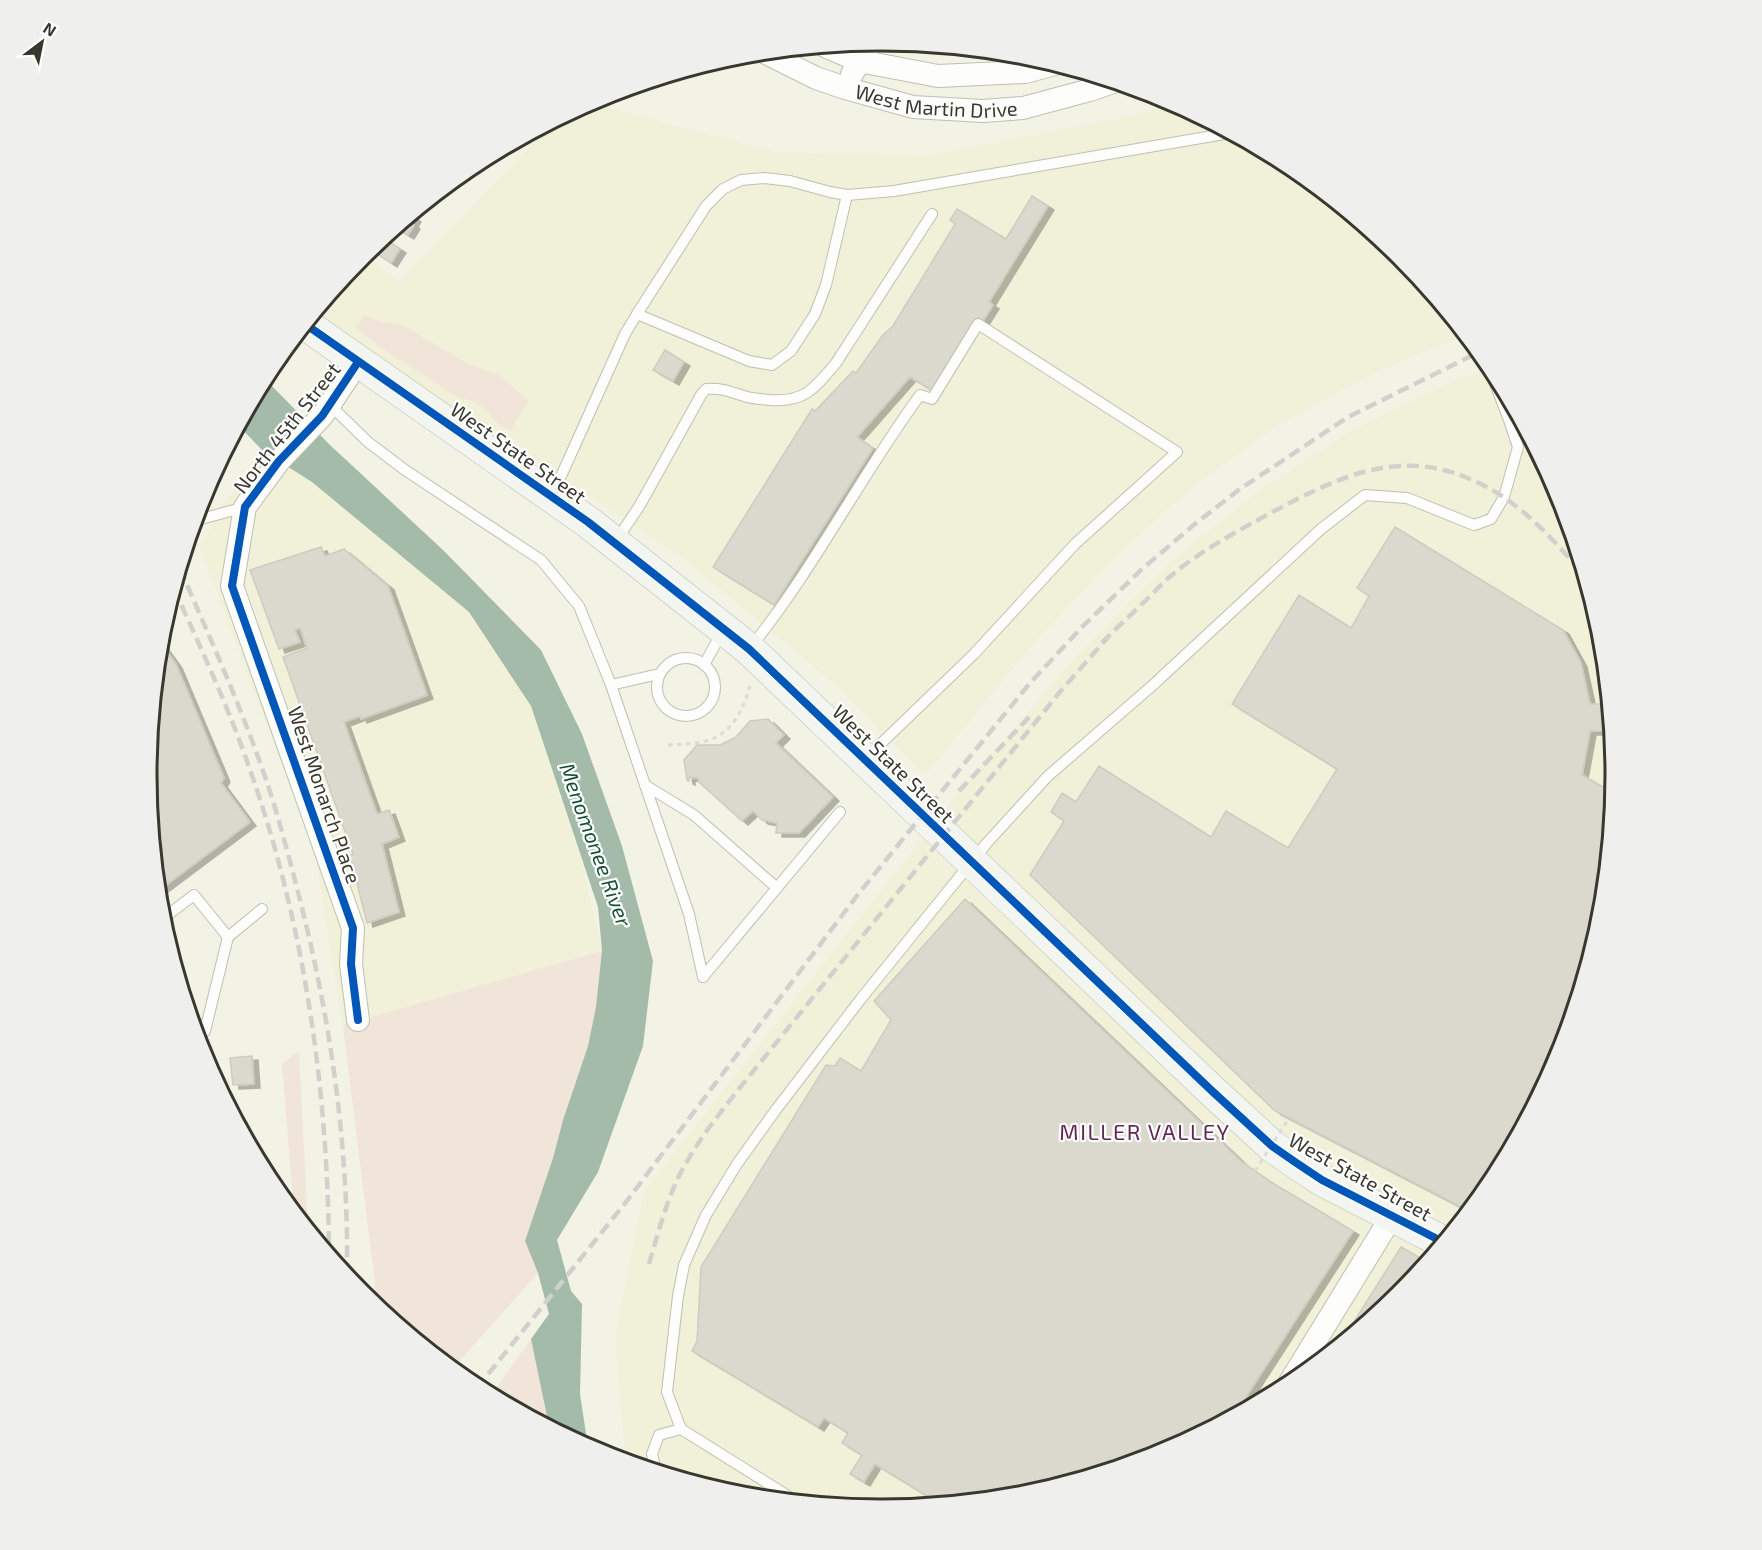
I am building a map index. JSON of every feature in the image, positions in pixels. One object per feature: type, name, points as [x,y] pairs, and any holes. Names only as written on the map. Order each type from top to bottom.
[{"type":"main road","name":"West State Street","points":[[311,329],[550,495],[749,649],[1272,1146],[1323,1180],[1436,1239]]},
{"type":"street","points":[[845,88],[865,52]]},
{"type":"street","name":"West Martin Drive","points":[[840,53],[859,61],[938,76],[1025,72],[1037,69]]},
{"type":"street","name":"West Martin Drive","points":[[777,59],[816,78],[913,107],[983,111],[1023,108],[1102,86]]},
{"type":"street","name":"North 45th Street","points":[[232,586],[245,507],[279,461],[326,410],[358,362]]},
{"type":"street","name":"West Monarch Place","points":[[232,586],[353,928],[351,964],[358,1020]]},
{"type":"street","points":[[1301,1364],[1392,1216]]},
{"type":"lane","points":[[550,495],[562,474],[625,334],[706,206],[723,189],[741,180],[764,178],[847,195],[894,191],[1218,135]]},
{"type":"lane","points":[[637,314],[749,361],[772,365],[791,351],[815,314],[826,285],[847,195]]},
{"type":"lane","points":[[614,544],[640,505],[701,394],[706,389],[721,388],[749,397],[786,401],[804,396],[836,363],[932,214]]},
{"type":"lane","points":[[749,649],[791,594],[872,465],[920,395],[932,399],[978,324],[1177,452],[1075,544],[974,654],[865,760]]},
{"type":"lane","points":[[782,1492],[681,1429],[667,1392],[678,1296],[684,1265],[706,1215],[737,1164],[860,1000],[972,861],[1046,779],[1153,685],[1321,529],[1365,495],[1407,498],[1474,525],[1491,519],[1504,497],[1518,447],[1504,406]]},
{"type":"lane","points":[[326,410],[405,470],[541,560],[579,606],[611,685],[689,914],[703,977],[840,812]]},
{"type":"lane","points":[[204,518],[245,507]]},
{"type":"lane","points":[[704,665],[723,629]]},
{"type":"lane","points":[[611,685],[659,674],[671,662],[688,658],[697,660],[710,671],[715,691],[712,700],[706,709],[698,714],[687,717],[677,716],[661,704],[657,694],[659,674]]},
{"type":"lane","points":[[645,785],[694,815],[777,888]]},
{"type":"lane","points":[[170,913],[194,895],[228,937]]},
{"type":"lane","points":[[203,1028],[228,937],[262,909]]},
{"type":"lane","points":[[654,1463],[652,1454],[659,1436],[681,1429]]},
{"type":"path","points":[[668,745],[708,741],[724,733],[746,704],[750,686]]},
{"type":"path","points":[[1255,1171],[1289,1118]]},
{"type":"shaded area","points":[[602,107],[775,152],[929,156],[1141,114],[1161,107],[1243,148],[1322,201],[1393,263],[1458,338],[1382,369],[1275,427],[1194,486],[1119,553],[1038,638],[925,775],[836,685],[674,551],[363,349],[322,316],[371,261],[400,281],[539,137]]},
{"type":"shaded area","points":[[364,315],[382,322],[401,324],[468,364],[499,375],[529,401],[510,431],[494,421],[481,406],[459,398],[381,348],[355,327]]},
{"type":"shaded area","points":[[1483,373],[1508,413],[1550,498],[1567,542],[1591,634],[1599,680],[1605,775],[1599,870],[1591,916],[1567,1008],[1550,1052],[1508,1137],[1455,1216],[1393,1287],[1322,1349],[1243,1402],[1158,1444],[1114,1461],[1022,1485],[976,1493],[881,1499],[786,1493],[740,1485],[648,1461],[625,1452],[615,1338],[644,1191],[959,792],[1075,658],[1169,563],[1263,488],[1348,432],[1464,376]]},
{"type":"shaded area","points":[[275,451],[469,612],[531,706],[582,862],[602,951],[343,1025],[315,853],[200,548],[223,502]]},
{"type":"shaded area","points":[[602,951],[596,1007],[588,1046],[525,1241],[538,1273],[458,1362],[375,1292],[343,1025]]},
{"type":"shaded area","points":[[299,1051],[307,1216],[293,1196],[282,1064]]},
{"type":"shaded area","points":[[531,1339],[547,1417],[496,1388]]},
{"type":"water","name":"Menomonee River","points":[[271,385],[330,445],[443,550],[541,650],[582,734],[622,846],[653,961],[643,1046],[598,1172],[557,1240],[571,1291],[582,1304],[580,1394],[586,1436],[547,1417],[531,1339],[549,1314],[538,1273],[525,1241],[588,1046],[596,1007],[602,950],[598,907],[531,706],[469,612],[312,482],[263,451],[244,432]]},
{"type":"building","points":[[1032,196],[1048,206],[989,302],[993,305],[983,321],[978,318],[933,391],[910,377],[857,437],[873,448],[774,605],[713,567],[812,409],[815,411],[853,371],[856,373],[883,335],[893,326],[955,224],[950,220],[957,209],[1006,239]]},
{"type":"building","points":[[413,224],[414,225],[408,235],[403,232]]},
{"type":"building","points":[[391,243],[400,249],[391,263],[378,255]]},
{"type":"building","points":[[665,350],[684,362],[673,381],[653,370]]},
{"type":"building","points":[[1395,527],[1563,630],[1581,663],[1590,704],[1601,704],[1603,731],[1590,731],[1582,775],[1604,788],[1599,870],[1580,962],[1567,1008],[1530,1095],[1508,1137],[1461,1207],[1275,1111],[1030,875],[1064,821],[1051,812],[1062,793],[1076,802],[1099,766],[1211,837],[1226,811],[1288,848],[1337,769],[1232,704],[1299,595],[1351,628],[1369,596],[1357,588]]},
{"type":"building","points":[[321,547],[325,556],[344,549],[388,586],[427,695],[361,719],[360,716],[344,722],[377,814],[389,810],[399,837],[382,844],[399,912],[367,923],[350,855],[353,854],[283,657],[307,648],[300,628],[295,630],[300,642],[279,649],[250,570]]},
{"type":"building","points":[[168,653],[176,664],[224,778],[221,783],[250,822],[166,885],[157,775],[163,680]]},
{"type":"building","points":[[768,719],[784,735],[776,743],[833,797],[799,833],[776,833],[777,823],[762,820],[753,811],[742,821],[699,782],[698,778],[689,777],[689,781],[687,780],[684,760],[697,745],[720,745],[736,737],[750,721]]},
{"type":"building","points":[[965,899],[1242,1162],[1353,1231],[1243,1402],[1158,1444],[1114,1461],[1022,1485],[976,1493],[929,1497],[875,1464],[864,1482],[850,1474],[862,1455],[842,1443],[848,1433],[824,1418],[818,1427],[692,1351],[697,1341],[701,1267],[826,1065],[835,1066],[840,1058],[861,1071],[891,1020],[874,1001]]},
{"type":"building","points":[[252,1056],[254,1084],[233,1085],[230,1058]]},
{"type":"building","points":[[1401,1247],[1420,1258],[1393,1287],[1353,1323]]},
{"type":"railway","points":[[484,1380],[626,1202],[859,893],[1030,683],[1083,626],[1141,570],[1240,489],[1348,417],[1471,356]]},
{"type":"railway","points":[[1102,643],[1169,577],[1218,543],[1317,489],[1369,471],[1395,466],[1422,466],[1450,472],[1494,491],[1536,523],[1573,562]]},
{"type":"railway","points":[[184,579],[230,686],[264,774],[299,896],[320,990],[336,1085],[345,1181],[347,1263]]},
{"type":"railway","points":[[179,600],[240,742],[268,823],[284,883],[298,944],[318,1067],[328,1192],[329,1242]]},
{"type":"railway","points":[[649,1264],[677,1180],[689,1157],[711,1126],[1059,693],[1108,637]]},
{"type":"railway","points":[[959,791],[1032,714]]},
{"type":"cycle path","points":[[312,329],[588,522],[749,649],[1272,1146],[1322,1180],[1436,1239]]},
{"type":"cycle path","points":[[358,362],[322,416],[279,461],[245,507],[232,586],[353,928],[351,964],[358,1020]]},
{"type":"district","name":"MILLER VALLEY","points":[[1145,1132]]}]
